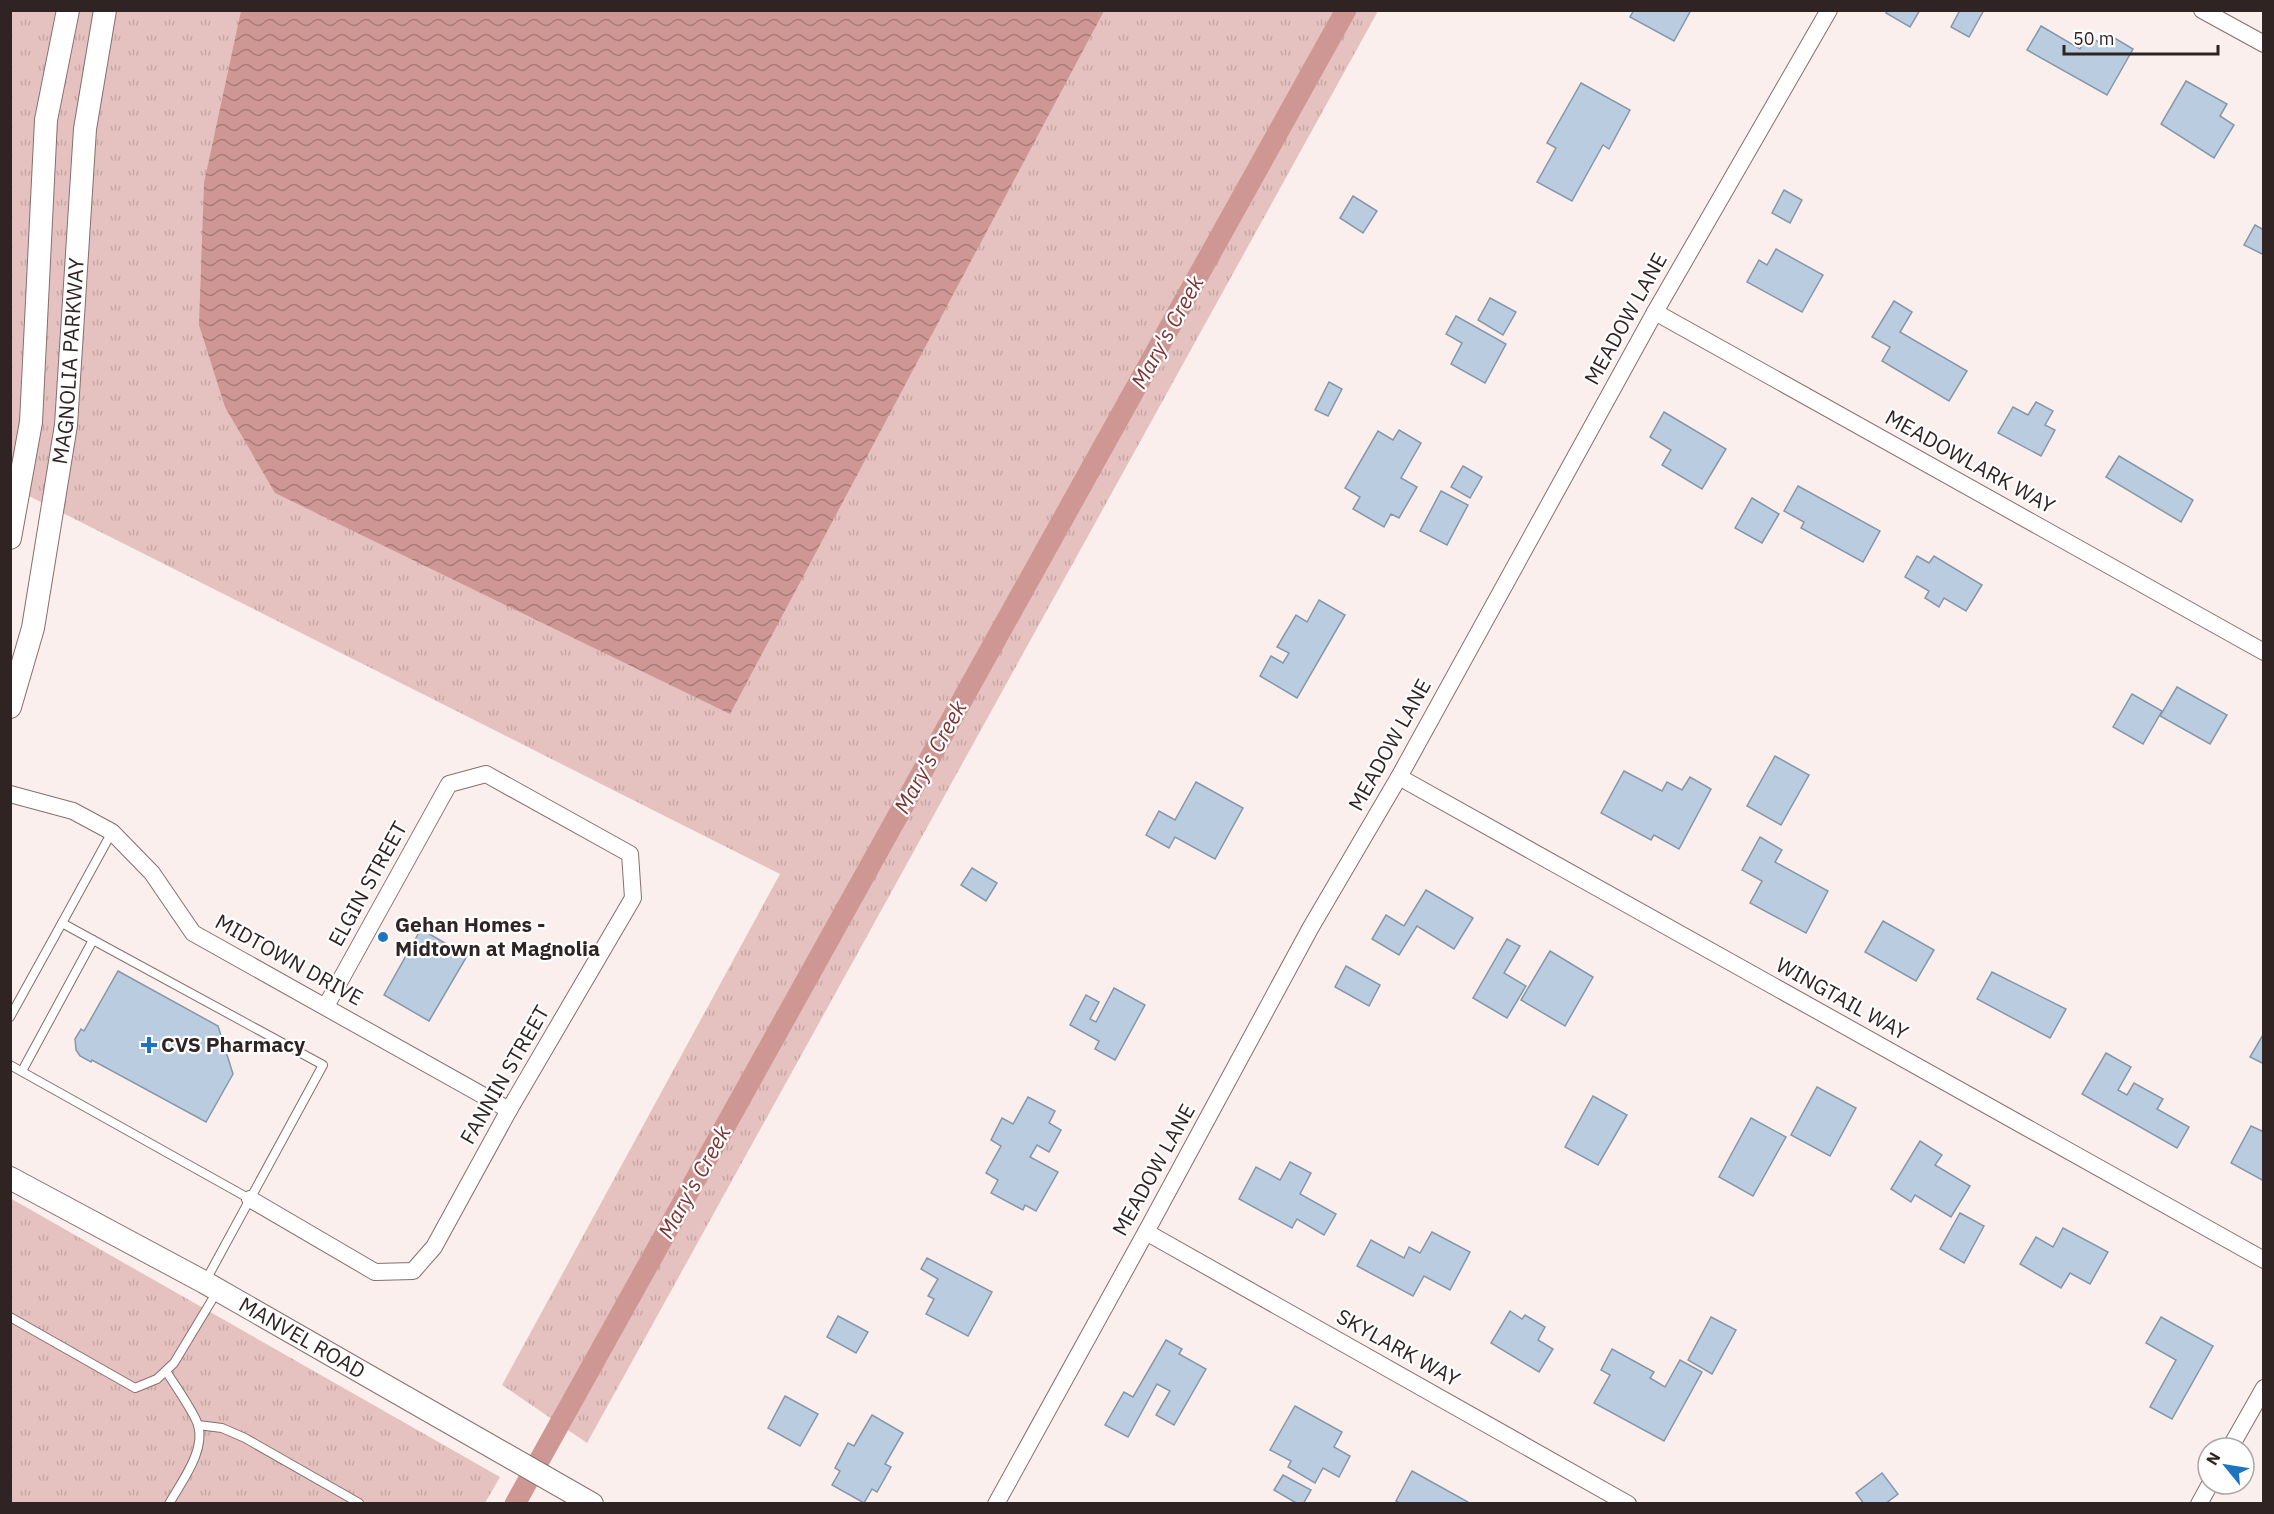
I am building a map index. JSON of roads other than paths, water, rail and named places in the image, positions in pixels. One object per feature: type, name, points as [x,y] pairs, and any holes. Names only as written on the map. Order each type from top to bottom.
[{"type":"street","name":"MAGNOLIA PARKWAY","points":[[10,538],[31,422],[46,120],[68,10]]},
{"type":"street","name":"MAGNOLIA PARKWAY","points":[[10,707],[33,628],[66,424],[85,129],[105,10]]},
{"type":"street","name":"MEADOW LANE","points":[[996,1503],[1311,927],[1399,777],[1655,312],[1829,10]]},
{"type":"street","points":[[2202,10],[2264,44]]},
{"type":"street","name":"MEADOWLARK WAY","points":[[1655,312],[2264,652]]},
{"type":"street","name":"ELGIN STREET","points":[[326,1006],[449,784],[486,774],[630,854],[633,898]]},
{"type":"street","name":"WINGTAIL WAY","points":[[1399,777],[2264,1260]]},
{"type":"street","name":"MIDTOWN DRIVE","points":[[10,794],[73,810],[112,832],[152,873],[193,933],[509,1110]]},
{"type":"street","name":"FANNIN STREET","points":[[250,1199],[375,1272],[412,1271],[434,1247],[509,1110],[633,898]]},
{"type":"street","name":"MANVEL ROAD","points":[[10,1178],[211,1286],[481,1442],[592,1503]]},
{"type":"street","name":"SKYLARK WAY","points":[[1146,1232],[1628,1503]]},
{"type":"street","points":[[2237,1436],[2264,1388]]},
{"type":"lane","points":[[10,1017],[112,832]]},
{"type":"lane","points":[[10,1317],[135,1388],[157,1379],[174,1364],[250,1199],[323,1065],[62,923]]},
{"type":"lane","points":[[22,1071],[93,940]]},
{"type":"lane","points":[[10,1065],[250,1199]]},
{"type":"lane","points":[[166,1371],[198,1425],[198,1444],[191,1465],[169,1503]]},
{"type":"lane","points":[[198,1425],[222,1428],[245,1438],[359,1503]]},
{"type":"water","points":[[241,10],[1104,11],[730,714],[275,493],[225,407],[199,325],[204,183]]},
{"type":"waterway","name":"Mary's Creek","points":[[515,1504],[1346,10]]},
{"type":"place","name":"Gehan Homes - Midtown at Magnolia","points":[[383,937]]},
{"type":"place","name":"CVS Pharmacy","points":[[149,1045]]}]
